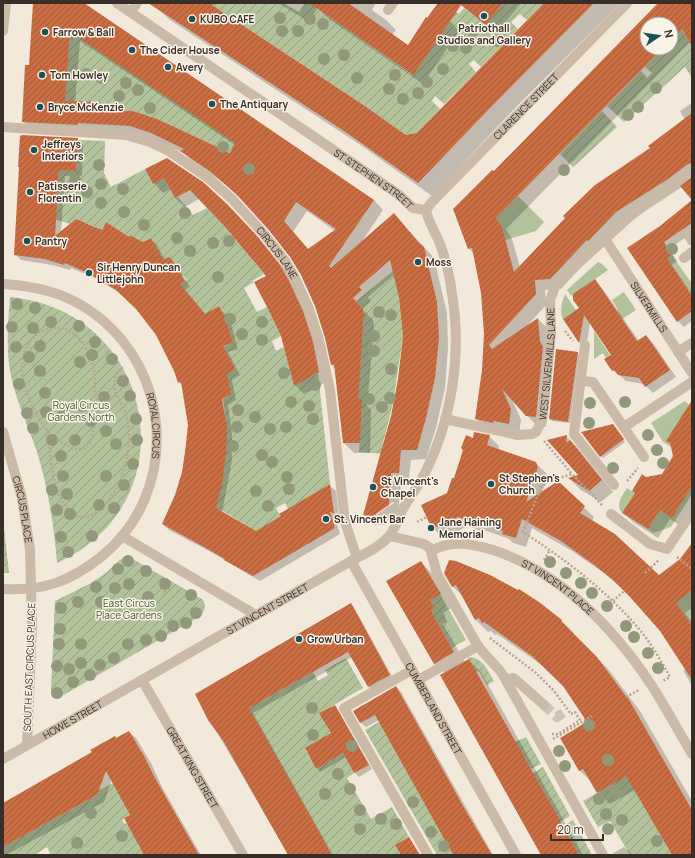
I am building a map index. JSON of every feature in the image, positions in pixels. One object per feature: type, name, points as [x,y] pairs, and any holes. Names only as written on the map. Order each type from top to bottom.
[{"type":"street","points":[[3,24],[6,3]]},
{"type":"street","name":"ST STEPHEN STREET","points":[[117,3],[398,194],[413,208],[426,210],[443,252],[451,288],[456,334],[454,376],[445,419],[436,448],[425,474],[404,507],[390,536]]},
{"type":"street","points":[[131,12],[137,3]]},
{"type":"street","name":"CLARENCE STREET","points":[[426,210],[432,202],[627,3]]},
{"type":"street","name":"CIRCUS LANE","points":[[3,127],[126,135],[150,142],[169,151],[207,177],[232,199],[263,233],[285,261],[295,278],[309,309],[319,340],[327,371],[345,522],[354,560]]},
{"type":"street","name":"WEST SILVERMILLS LANE","points":[[445,419],[518,435],[532,434],[536,432],[542,420],[544,405],[550,327],[550,300],[555,287],[559,281],[629,217],[692,169]]},
{"type":"street","name":"SILVERMILLS","points":[[605,239],[692,373]]},
{"type":"street","name":"ROYAL CIRCUS","points":[[3,284],[25,285],[68,298],[88,309],[114,331],[129,350],[142,371],[151,394],[157,436],[157,449],[153,474],[144,500],[131,524],[106,553],[85,568],[48,586],[31,589],[3,589]]},
{"type":"street","points":[[678,352],[692,343]]},
{"type":"street","points":[[585,345],[574,434],[614,486]]},
{"type":"street","points":[[581,381],[593,382],[606,393],[624,427],[641,452]]},
{"type":"street","points":[[624,427],[661,396],[692,382]]},
{"type":"street","name":"CIRCUS PLACE","points":[[3,432],[19,487],[24,511],[30,549],[31,589]]},
{"type":"street","points":[[611,514],[650,544],[667,549],[692,512]]},
{"type":"street","points":[[122,536],[256,615]]},
{"type":"street","points":[[390,536],[424,544],[430,548],[437,574],[478,646],[506,680],[603,855]]},
{"type":"street","name":"ST VINCENT STREET","points":[[142,680],[354,560],[378,546],[390,536]]},
{"type":"street","name":"ST VINCENT PLACE","points":[[431,551],[444,545],[456,543],[469,544],[505,555],[537,570],[564,588],[589,610],[621,645],[653,687],[692,754]]},
{"type":"street","name":"CUMBERLAND STREET","points":[[354,560],[412,670],[516,855]]},
{"type":"street","name":"SOUTH EAST CIRCUS PLACE","points":[[27,745],[32,626],[31,589]]},
{"type":"street","points":[[418,680],[478,646]]},
{"type":"street","points":[[412,670],[344,708],[428,855]]},
{"type":"street","points":[[506,680],[513,678],[544,705]]},
{"type":"street","name":"HOWE STREET","points":[[3,759],[142,680]]},
{"type":"street","name":"GREAT KING STREET","points":[[142,680],[243,855]]},
{"type":"path","points":[[550,327],[565,330],[573,342],[585,345]]},
{"type":"path","points":[[101,407],[96,399],[92,365],[87,350],[80,339],[74,334],[63,329],[55,328],[41,331],[34,336],[28,344],[24,356],[23,374],[25,387],[39,418],[47,430],[65,445],[76,449],[83,448],[88,445],[91,440],[95,419],[101,407],[116,395]]},
{"type":"path","points":[[47,430],[54,476],[60,497],[69,510],[76,516],[83,517],[91,515],[109,500],[119,483],[125,467],[128,444],[127,421],[125,412],[116,395],[116,375],[123,367]]},
{"type":"path","points":[[536,432],[572,474],[611,514]]},
{"type":"path","points":[[572,474],[550,481],[541,487],[523,532],[550,550],[613,601],[641,632],[670,677],[653,687]]},
{"type":"path","points":[[416,522],[427,517]]},
{"type":"path","points":[[667,549],[692,569]]},
{"type":"path","points":[[163,596],[171,581]]},
{"type":"path","points":[[613,601],[624,591]]},
{"type":"path","points":[[626,697],[636,691]]},
{"type":"path","points":[[542,745],[592,716]]},
{"type":"green space","points":[[209,3],[283,3],[299,12],[305,3],[323,3],[319,10],[412,75],[450,21],[447,5],[459,14],[464,8],[486,25],[503,3],[544,3],[527,20],[520,14],[511,22],[518,29],[481,67],[474,60],[469,64],[476,72],[444,104],[435,96],[432,101],[440,109],[417,133],[412,134],[409,137],[365,106]]},
{"type":"green space","points":[[71,16],[263,162],[261,166],[133,111],[103,110],[87,102],[85,123],[63,122]]},
{"type":"green space","points":[[684,25],[682,30],[692,47],[692,78],[685,67],[624,122],[607,106],[641,71],[647,78],[652,73],[645,67],[655,56],[679,56],[679,31]]},
{"type":"green space","points":[[602,111],[617,127],[573,167],[560,154]]},
{"type":"green space","points":[[61,139],[67,139],[66,170],[76,171],[78,140],[105,141],[104,173],[111,187],[145,169],[153,184],[164,178],[175,198],[178,197],[193,215],[207,208],[226,228],[264,274],[244,288],[257,312],[267,307],[281,336],[272,341],[276,351],[284,347],[294,385],[318,373],[330,484],[288,509],[285,503],[276,508],[279,514],[282,512],[284,515],[257,531],[244,528],[246,525],[221,510],[208,509],[217,503],[224,464],[226,426],[223,399],[231,394],[228,381],[224,375],[235,369],[229,358],[220,348],[233,343],[224,315],[219,306],[204,315],[177,285],[187,280],[183,275],[172,281],[150,267],[148,244],[153,241],[151,238],[143,242],[130,235],[123,246],[104,236],[117,229],[106,222],[98,235],[96,227],[86,223],[80,224],[76,219],[70,224],[54,219],[57,201]]},
{"type":"green space","points":[[518,196],[544,222],[536,231],[505,240],[494,220]]},
{"type":"green space","points":[[672,255],[690,281],[692,280],[692,295],[669,261],[659,263]]},
{"type":"green space","points":[[598,262],[608,270],[571,296],[567,290]]},
{"type":"green space","points":[[393,271],[399,298],[403,336],[393,403],[382,447],[386,454],[359,452],[362,399],[357,399],[364,320],[352,318],[364,314],[363,309],[356,301]]},
{"type":"green space","points":[[624,292],[636,310],[622,319],[612,300]]},
{"type":"green space","points":[[565,294],[578,313],[573,312],[563,319],[561,310]]},
{"type":"green space","name":"Royal Circus Gardens North","points":[[10,297],[60,310],[98,336],[125,371],[139,413],[140,456],[127,498],[99,535],[57,563],[52,521],[44,479],[37,452],[15,392],[10,371],[8,325]]},
{"type":"green space","points":[[594,331],[610,355],[606,358],[603,353],[594,359]]},
{"type":"green space","points":[[685,401],[689,405],[671,447],[663,442],[651,423]]},
{"type":"green space","points":[[692,486],[692,494],[671,527],[653,533],[648,529],[660,510],[672,517]]},
{"type":"green space","points":[[627,488],[635,493],[622,513],[619,503]]},
{"type":"green space","points":[[3,518],[9,573],[3,573]]},
{"type":"green space","name":"East Circus Place Gardens","points":[[126,557],[131,558],[202,599],[205,606],[203,613],[199,617],[60,697],[55,697],[51,690],[55,601],[91,583]]},
{"type":"green space","points":[[692,590],[692,626],[674,602]]},
{"type":"green space","points":[[440,594],[445,603],[448,627],[458,644],[452,648],[431,611],[435,608],[430,600]]},
{"type":"green space","points":[[445,603],[466,640],[458,644],[448,627]]},
{"type":"green space","points":[[470,657],[479,660],[482,663],[494,681],[487,685],[479,671],[476,672],[468,658]]},
{"type":"green space","points":[[346,658],[363,688],[320,713],[331,733],[305,749],[316,769],[343,753],[354,773],[347,778],[371,819],[392,807],[409,837],[395,845],[401,855],[332,855],[257,724],[244,705],[262,701],[313,672],[318,681],[328,675],[325,670]]},
{"type":"green space","points":[[593,718],[672,855],[630,855],[610,821],[598,827],[583,801],[611,785],[574,729]]},
{"type":"green space","points":[[379,722],[453,855],[437,855],[365,730]]},
{"type":"green space","points":[[526,737],[541,764],[531,769],[515,742]]},
{"type":"green space","points":[[543,767],[570,816],[560,822],[533,773]]},
{"type":"green space","points":[[113,783],[130,815],[122,820],[125,824],[133,820],[139,845],[143,853],[152,855],[51,855],[47,847],[36,855],[3,855],[3,847],[96,796],[98,791]]},
{"type":"green space","points":[[573,820],[592,855],[579,855],[563,826]]},
{"type":"building","points":[[33,3],[84,3],[374,200],[329,266],[331,268],[394,213],[424,247],[437,302],[439,338],[435,378],[417,450],[401,450],[399,473],[391,473],[389,505],[373,516],[363,515],[391,416],[398,379],[403,336],[399,298],[390,260],[359,287],[362,290],[353,298],[363,309],[364,315],[358,399],[362,399],[360,443],[343,443],[334,364],[331,365],[325,338],[315,306],[301,275],[290,257],[268,229],[237,195],[211,172],[180,151],[184,149],[151,133],[130,126],[22,122],[25,65],[29,65]],"holes":[[[70,32],[235,143],[230,153],[157,119],[133,111],[103,110],[100,102],[65,101]],[[296,202],[336,229],[308,249],[284,221]]]},
{"type":"building","points":[[148,3],[209,3],[365,106],[406,135],[417,133],[544,3],[594,3],[418,183],[347,133]]},
{"type":"building","points":[[309,3],[348,3],[408,45],[426,17],[427,18],[438,3],[503,3],[486,25],[461,5],[413,75]]},
{"type":"building","points":[[658,3],[692,3],[692,47],[682,29],[679,32],[679,16],[645,16]]},
{"type":"building","points":[[639,22],[639,56],[655,56],[496,218],[502,227],[514,272],[565,218],[563,216],[595,185],[650,148],[648,146],[692,113],[692,163],[688,164],[668,179],[616,212],[550,279],[535,280],[536,294],[489,345],[492,349],[538,318],[540,341],[543,347],[536,417],[526,416],[502,389],[511,409],[509,424],[494,421],[493,423],[475,419],[482,370],[484,334],[481,293],[472,248],[468,249],[453,209],[492,170],[494,171]]},
{"type":"building","points":[[20,136],[78,138],[76,171],[59,170],[55,236],[76,219],[102,230],[106,222],[129,237],[130,235],[143,242],[151,238],[163,260],[170,257],[185,281],[180,284],[205,314],[219,306],[225,317],[233,343],[223,346],[235,369],[227,374],[231,394],[222,399],[227,427],[226,453],[222,484],[216,508],[256,531],[281,516],[279,514],[330,484],[334,513],[330,512],[335,528],[253,576],[162,524],[175,495],[182,472],[185,452],[188,425],[181,382],[178,383],[174,371],[156,335],[136,309],[116,290],[90,274],[65,263],[64,265],[45,259],[14,255]]},
{"type":"building","points":[[167,158],[203,182],[227,204],[258,237],[280,265],[303,311],[313,342],[319,372],[294,386],[281,336],[254,282],[266,276],[226,228],[190,190],[175,198],[164,178],[153,184],[145,169]]},
{"type":"building","points":[[692,177],[692,200],[680,186]]},
{"type":"building","points":[[692,200],[692,223],[664,242],[672,255],[667,258],[692,296],[692,311],[677,322],[627,248],[660,226]]},
{"type":"building","points":[[595,279],[637,341],[646,335],[670,370],[645,387],[639,378],[618,375],[614,370],[612,371],[604,359],[611,355],[584,315],[579,343],[563,319],[579,308],[573,300],[573,294]]},
{"type":"building","points":[[556,349],[578,352],[568,422],[549,419]]},
{"type":"building","points":[[692,400],[692,486],[672,518],[660,510],[648,529],[622,513],[635,493],[632,491],[642,474],[646,477],[662,474],[673,456],[670,443],[666,441]]},
{"type":"building","points":[[613,424],[624,439],[600,457],[581,432]]},
{"type":"building","points":[[474,432],[490,435],[487,445],[536,462],[538,467],[526,502],[558,481],[585,506],[580,513],[615,534],[659,575],[680,559],[692,543],[692,590],[676,603],[692,626],[692,680],[660,631],[630,597],[613,580],[561,541],[522,519],[516,538],[502,534],[503,531],[474,521],[473,523],[458,517],[432,529],[421,505],[447,493],[452,478],[454,478],[463,450],[461,448],[466,435],[473,438]]},
{"type":"building","points":[[567,435],[566,443],[570,440],[602,480],[589,491],[568,478],[578,475],[547,440]]},
{"type":"building","points":[[449,560],[456,561],[490,575],[518,590],[519,589],[539,602],[562,620],[561,621],[597,657],[628,698],[692,810],[692,855],[672,855],[626,776],[597,793],[583,769],[579,771],[560,738],[587,722],[563,686],[532,656],[484,622],[482,623],[479,618],[475,620],[456,585],[452,587],[444,573]]},
{"type":"building","points":[[421,561],[441,594],[430,600],[435,608],[431,611],[454,652],[434,664],[386,581]]},
{"type":"building","points":[[351,603],[390,675],[368,687],[348,652],[249,708],[332,855],[288,855],[224,742],[208,720],[195,694]]},
{"type":"building","points":[[469,659],[579,855],[541,855],[440,675]]},
{"type":"building","points":[[396,686],[492,855],[453,855],[375,715],[360,723],[353,711]]},
{"type":"building","points":[[335,705],[369,765],[354,773],[343,753],[316,769],[305,748],[331,733],[319,713]]},
{"type":"building","points":[[129,731],[199,855],[144,855],[124,818],[130,815],[106,771],[97,795],[3,847],[3,803],[92,752],[90,750],[115,736],[116,738]]},
{"type":"building","points":[[409,837],[420,855],[401,855],[395,845]]},
{"type":"tunnel","points":[[544,705],[557,717],[566,711]]},
{"type":"place","name":"Patriothall Studios and Gallery","points":[[484,16]]},
{"type":"place","name":"KUBO CAFE","points":[[192,19]]},
{"type":"place","name":"Farrow & Ball","points":[[45,32]]},
{"type":"place","name":"The Cider House","points":[[132,50]]},
{"type":"place","name":"Avery","points":[[168,67]]},
{"type":"place","name":"Tom Howley","points":[[42,75]]},
{"type":"place","name":"The Antiquary","points":[[212,104]]},
{"type":"place","name":"Bryce McKenzie","points":[[40,107]]},
{"type":"place","name":"Jeffreys Interiors","points":[[34,150]]},
{"type":"place","name":"Patisserie Florentin","points":[[30,192]]},
{"type":"place","name":"Pantry","points":[[27,241]]},
{"type":"place","name":"Moss","points":[[418,262]]},
{"type":"place","name":"Sir Henry Duncan Littlejohn","points":[[89,273]]},
{"type":"place","name":"St Stephen's Church","points":[[491,484]]},
{"type":"place","name":"St Vincent's Chapel","points":[[373,487]]},
{"type":"place","name":"St. Vincent Bar","points":[[326,519]]},
{"type":"place","name":"Jane Haining Memorial","points":[[431,528]]},
{"type":"place","name":"Grow Urban","points":[[299,639]]}]
